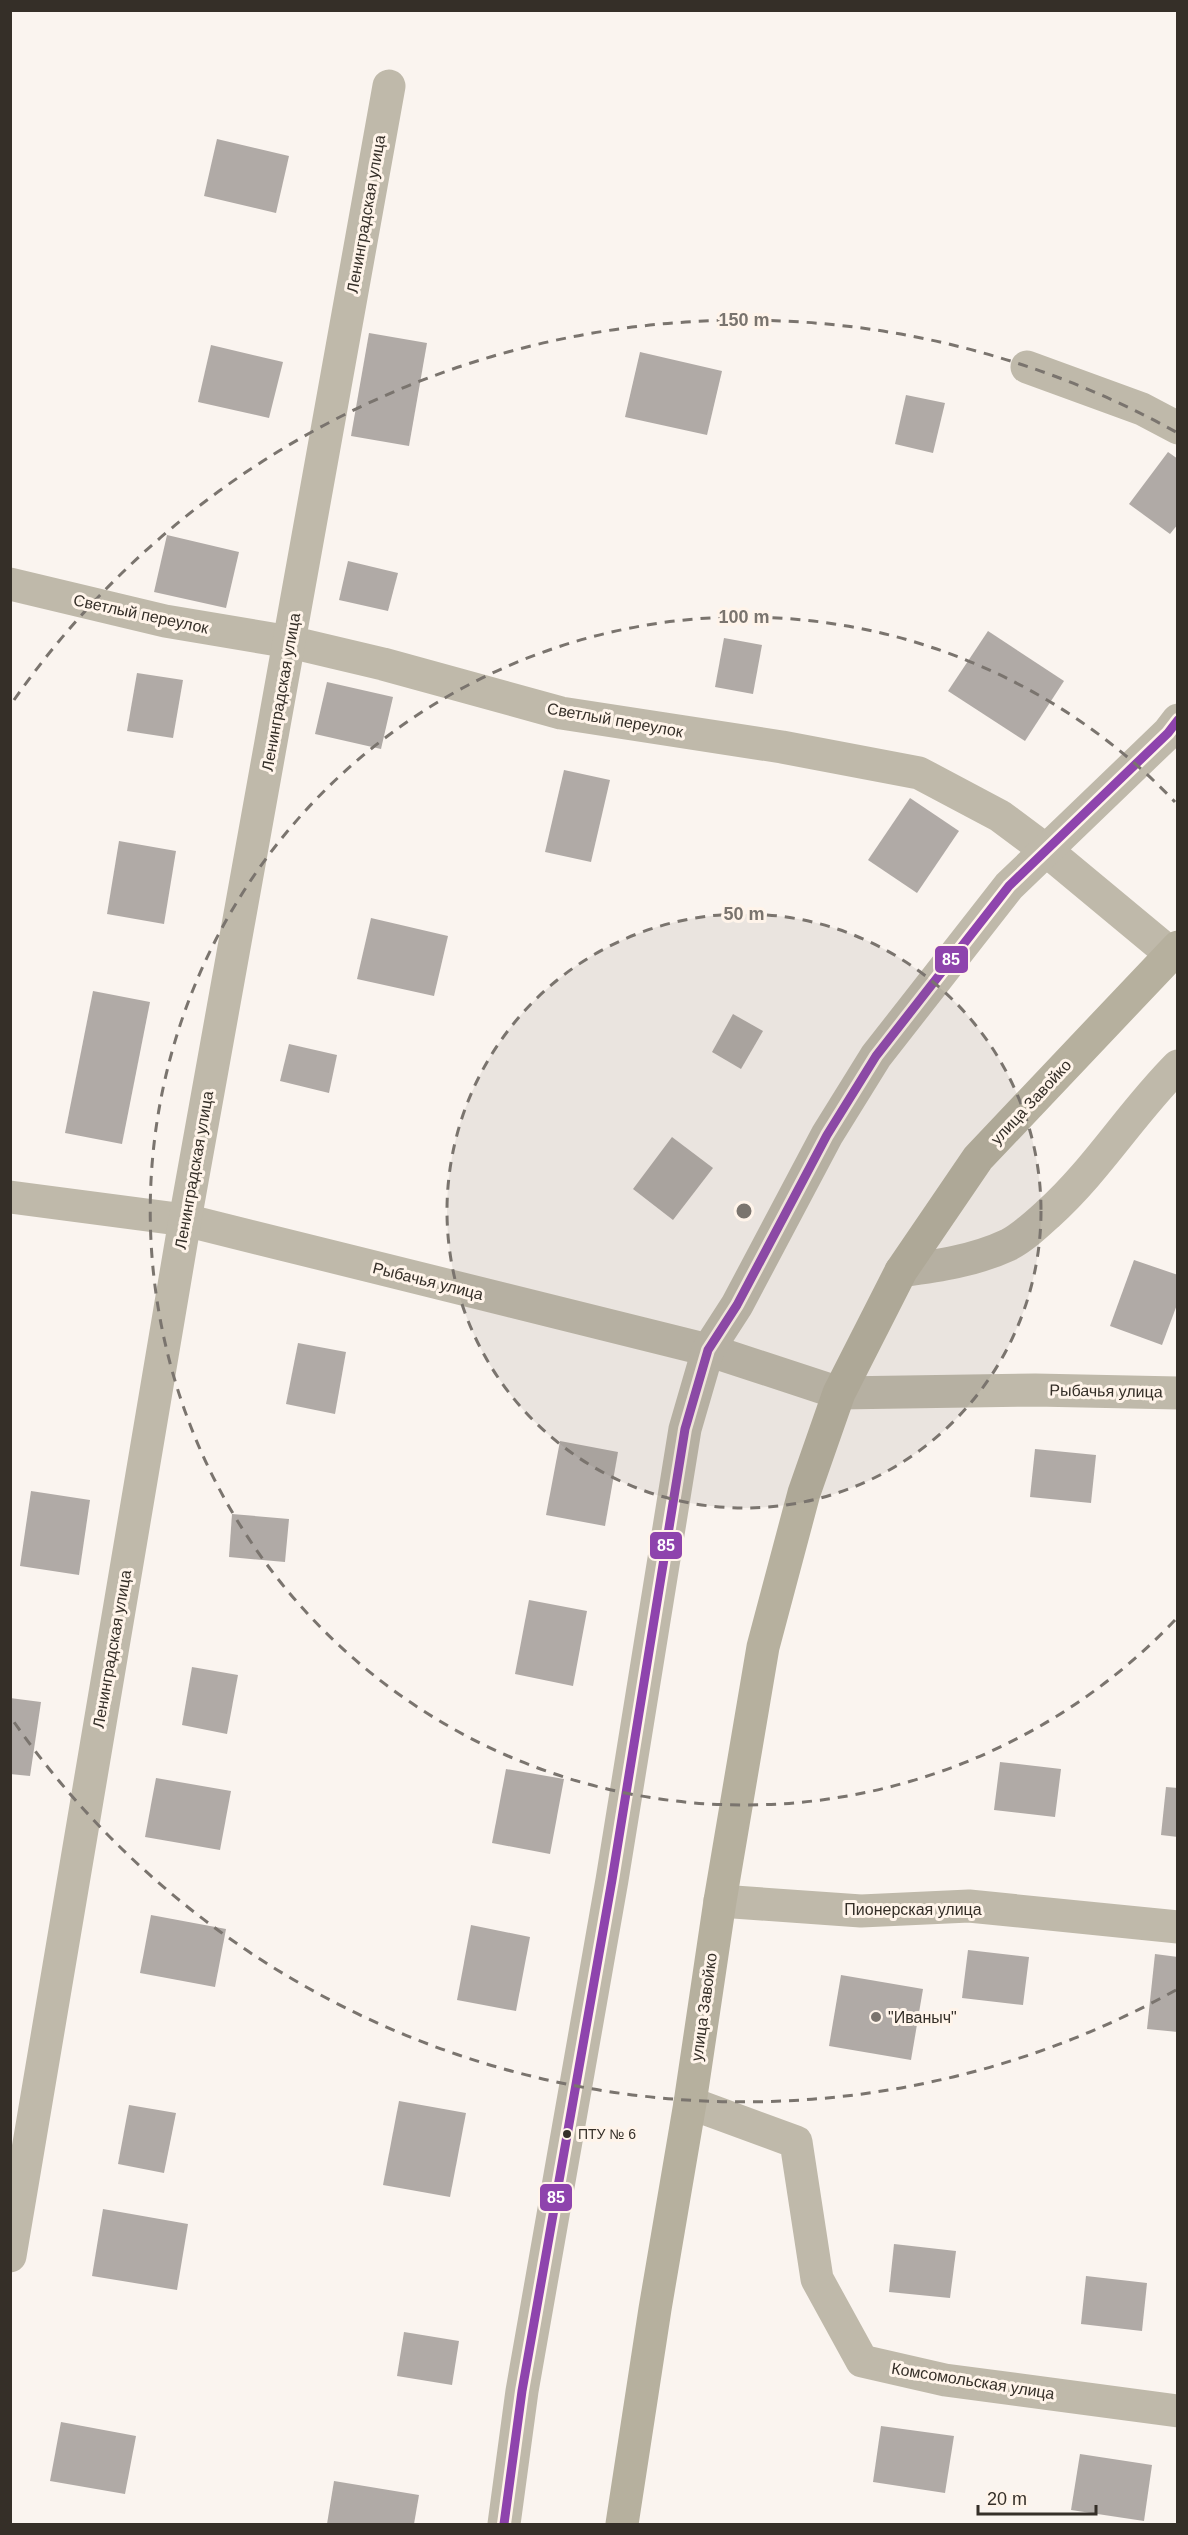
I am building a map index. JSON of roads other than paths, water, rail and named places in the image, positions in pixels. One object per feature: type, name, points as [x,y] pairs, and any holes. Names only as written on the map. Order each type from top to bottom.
[{"type":"main road","name":"улица Завойко","points":[[622,2524],[720,1901],[763,1647],[804,1493],[839,1393],[901,1271],[978,1158],[1174,951]]},
{"type":"street","name":"Ленинградская улица","points":[[10,2256],[185,1220],[389,86]]},
{"type":"street","points":[[1027,367],[1142,409],[1178,428]]},
{"type":"street","name":"Светлый переулок","points":[[10,584],[165,621],[290,642],[383,664],[561,713],[782,747],[918,773],[1000,816],[1047,850],[1174,951]]},
{"type":"street","points":[[504,2524],[522,2391],[612,1880],[686,1429],[708,1350],[737,1305],[827,1135],[876,1056],[1009,886],[1168,733],[1178,720]]},
{"type":"street","points":[[901,1271],[953,1264],[1008,1245],[1034,1227],[1058,1205],[1103,1156],[1151,1093],[1178,1066]]},
{"type":"street","name":"Рыбачья улица","points":[[10,1197],[185,1220],[708,1350],[839,1393],[1035,1390],[1178,1393]]},
{"type":"street","name":"Пионерская улица","points":[[720,1901],[861,1911],[969,1906],[1178,1927]]},
{"type":"street","name":"Комсомольская улица","points":[[690,2103],[796,2142],[818,2279],[862,2361],[945,2380],[1178,2411]]},
{"type":"place","name":"\"Иваныч\"","points":[[876,2017]]},
{"type":"place","name":"ПТУ № 6","points":[[567,2134]]}]
